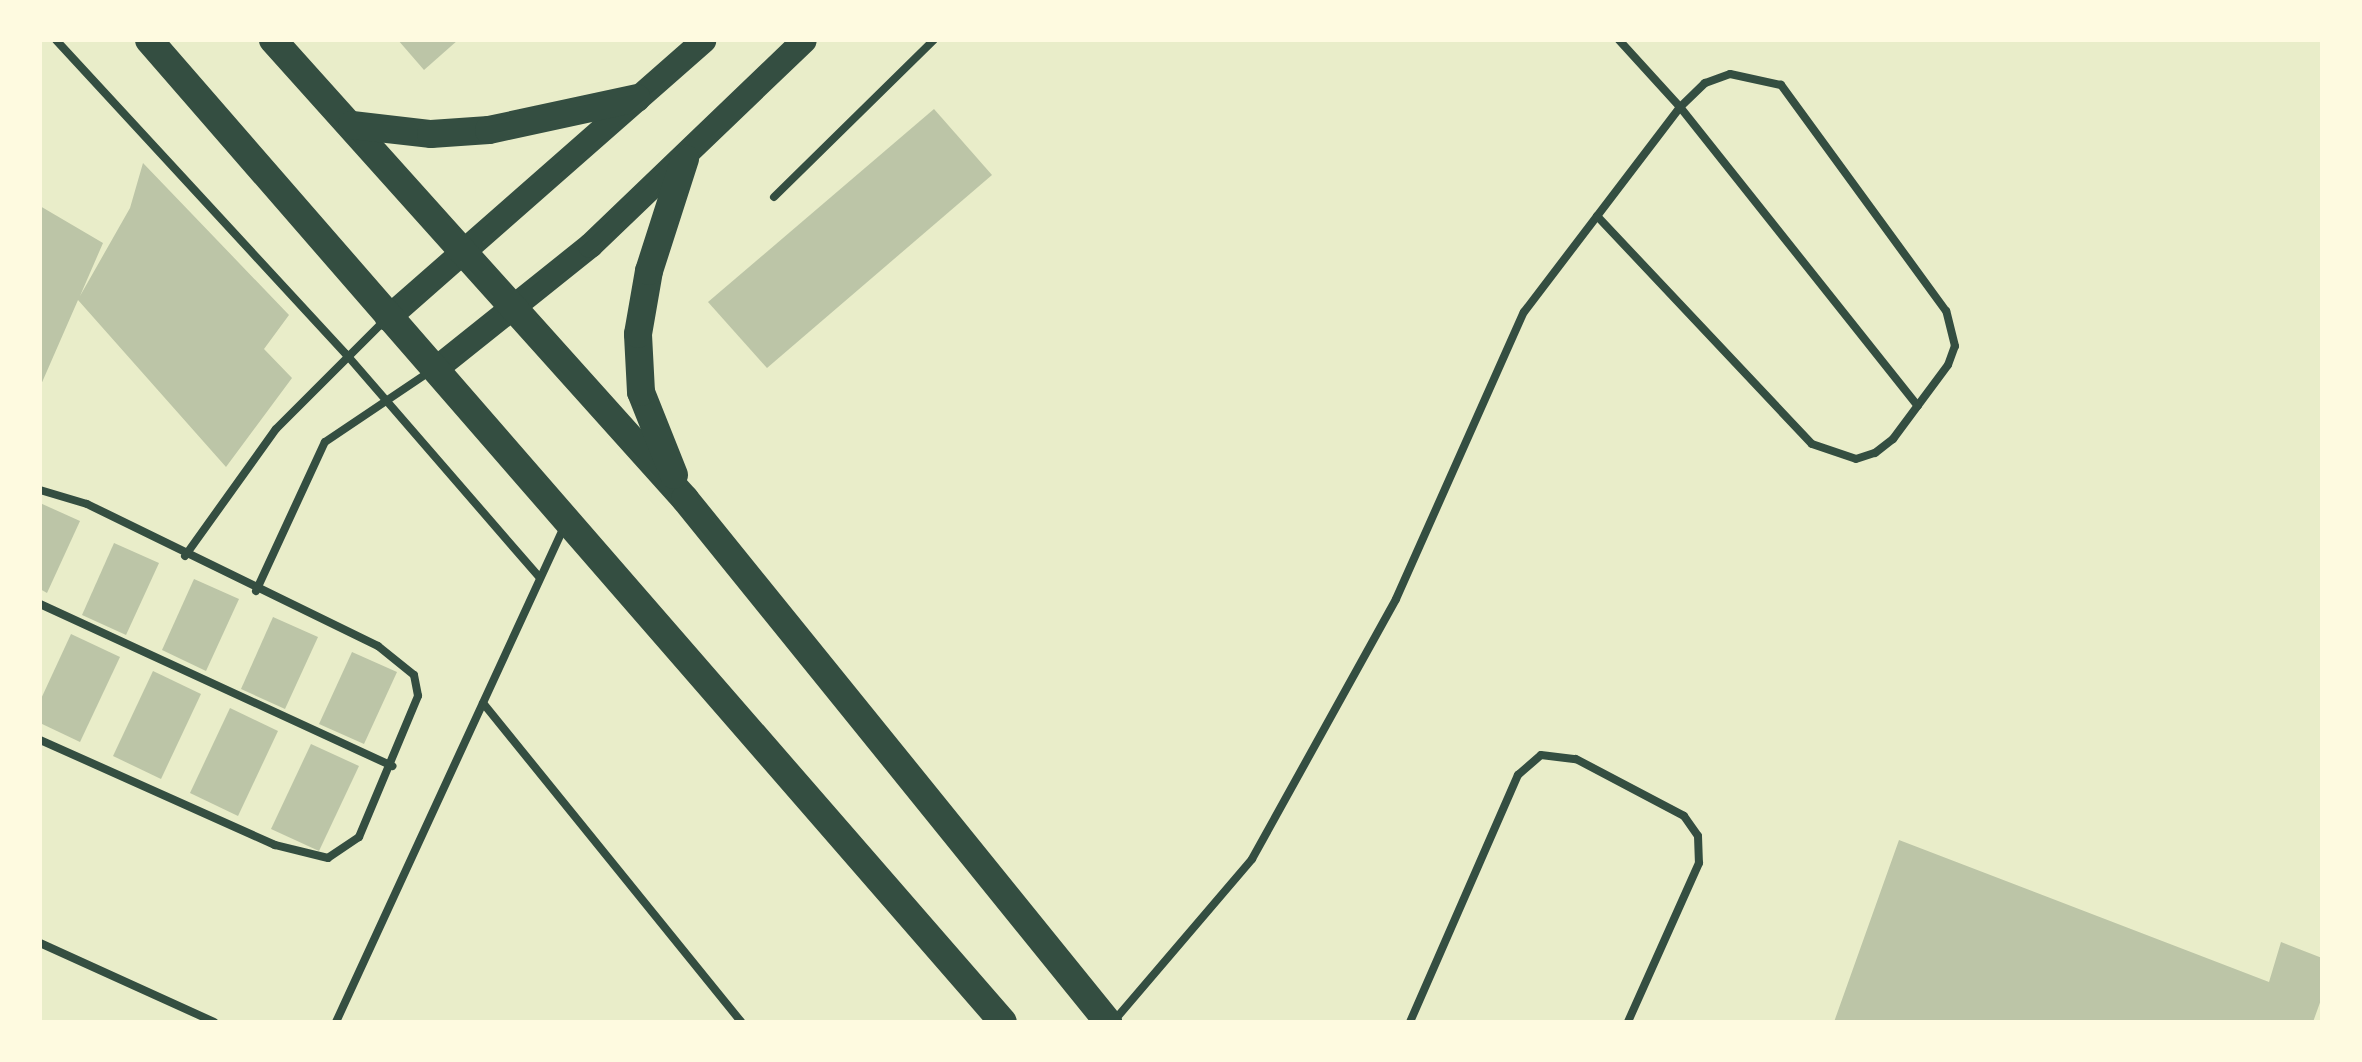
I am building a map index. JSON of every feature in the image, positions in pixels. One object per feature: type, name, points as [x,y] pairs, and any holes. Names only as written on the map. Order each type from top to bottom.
[{"type":"highway","points":[[149,40],[1003,1022]]},
{"type":"highway","points":[[273,40],[685,499],[1110,1022]]},
{"type":"highway","points":[[352,124],[431,134],[489,130],[637,98]]},
{"type":"highway","points":[[685,499],[641,392],[638,334],[649,271],[686,159]]},
{"type":"main road","points":[[388,318],[703,40]]},
{"type":"main road","points":[[436,368],[686,159],[804,40]]},
{"type":"lane","points":[[56,40],[346,354],[540,578]]},
{"type":"lane","points":[[774,197],[934,40]]},
{"type":"lane","points":[[1619,40],[1680,107],[1918,406]]},
{"type":"lane","points":[[1110,1022],[1261,844],[1396,600],[1524,312],[1597,216],[1680,107],[1704,83],[1730,74],[1781,85],[1946,310],[1955,346],[1918,406],[1875,453],[1856,459],[1812,444],[1597,216]]},
{"type":"lane","points":[[186,556],[276,429],[346,354],[388,318]]},
{"type":"lane","points":[[256,590],[324,442],[384,398],[436,368]]},
{"type":"lane","points":[[40,490],[87,504],[186,556],[378,646],[414,675],[414,715],[359,837],[328,858],[275,844],[40,740]]},
{"type":"lane","points":[[336,1022],[566,522]]},
{"type":"lane","points":[[40,604],[392,766]]},
{"type":"lane","points":[[483,703],[741,1022]]},
{"type":"lane","points":[[1410,1022],[1518,775],[1541,755],[1576,759],[1684,816],[1698,836],[1700,863],[1628,1022]]},
{"type":"lane","points":[[40,943],[214,1022]]},
{"type":"building","points":[[398,40],[458,40],[424,70]]},
{"type":"building","points":[[934,109],[992,175],[767,368],[708,302]]},
{"type":"building","points":[[143,163],[289,315],[264,349],[292,378],[226,467],[78,300],[40,387],[40,206],[103,243],[80,296],[130,208]]},
{"type":"building","points":[[40,503],[80,521],[47,593],[40,589]]},
{"type":"building","points":[[114,543],[159,563],[126,635],[82,615]]},
{"type":"building","points":[[194,579],[239,599],[206,671],[162,650]]},
{"type":"building","points":[[273,617],[318,637],[285,709],[241,689]]},
{"type":"building","points":[[71,634],[120,657],[80,742],[40,723],[40,701]]},
{"type":"building","points":[[352,652],[397,672],[364,744],[319,724]]},
{"type":"building","points":[[153,671],[201,694],[161,779],[113,756]]},
{"type":"building","points":[[230,708],[278,731],[238,816],[190,793]]},
{"type":"building","points":[[311,744],[359,766],[319,851],[271,829]]},
{"type":"building","points":[[1899,840],[2269,982],[2281,942],[2322,958],[2322,997],[2313,1022],[1834,1022]]}]
